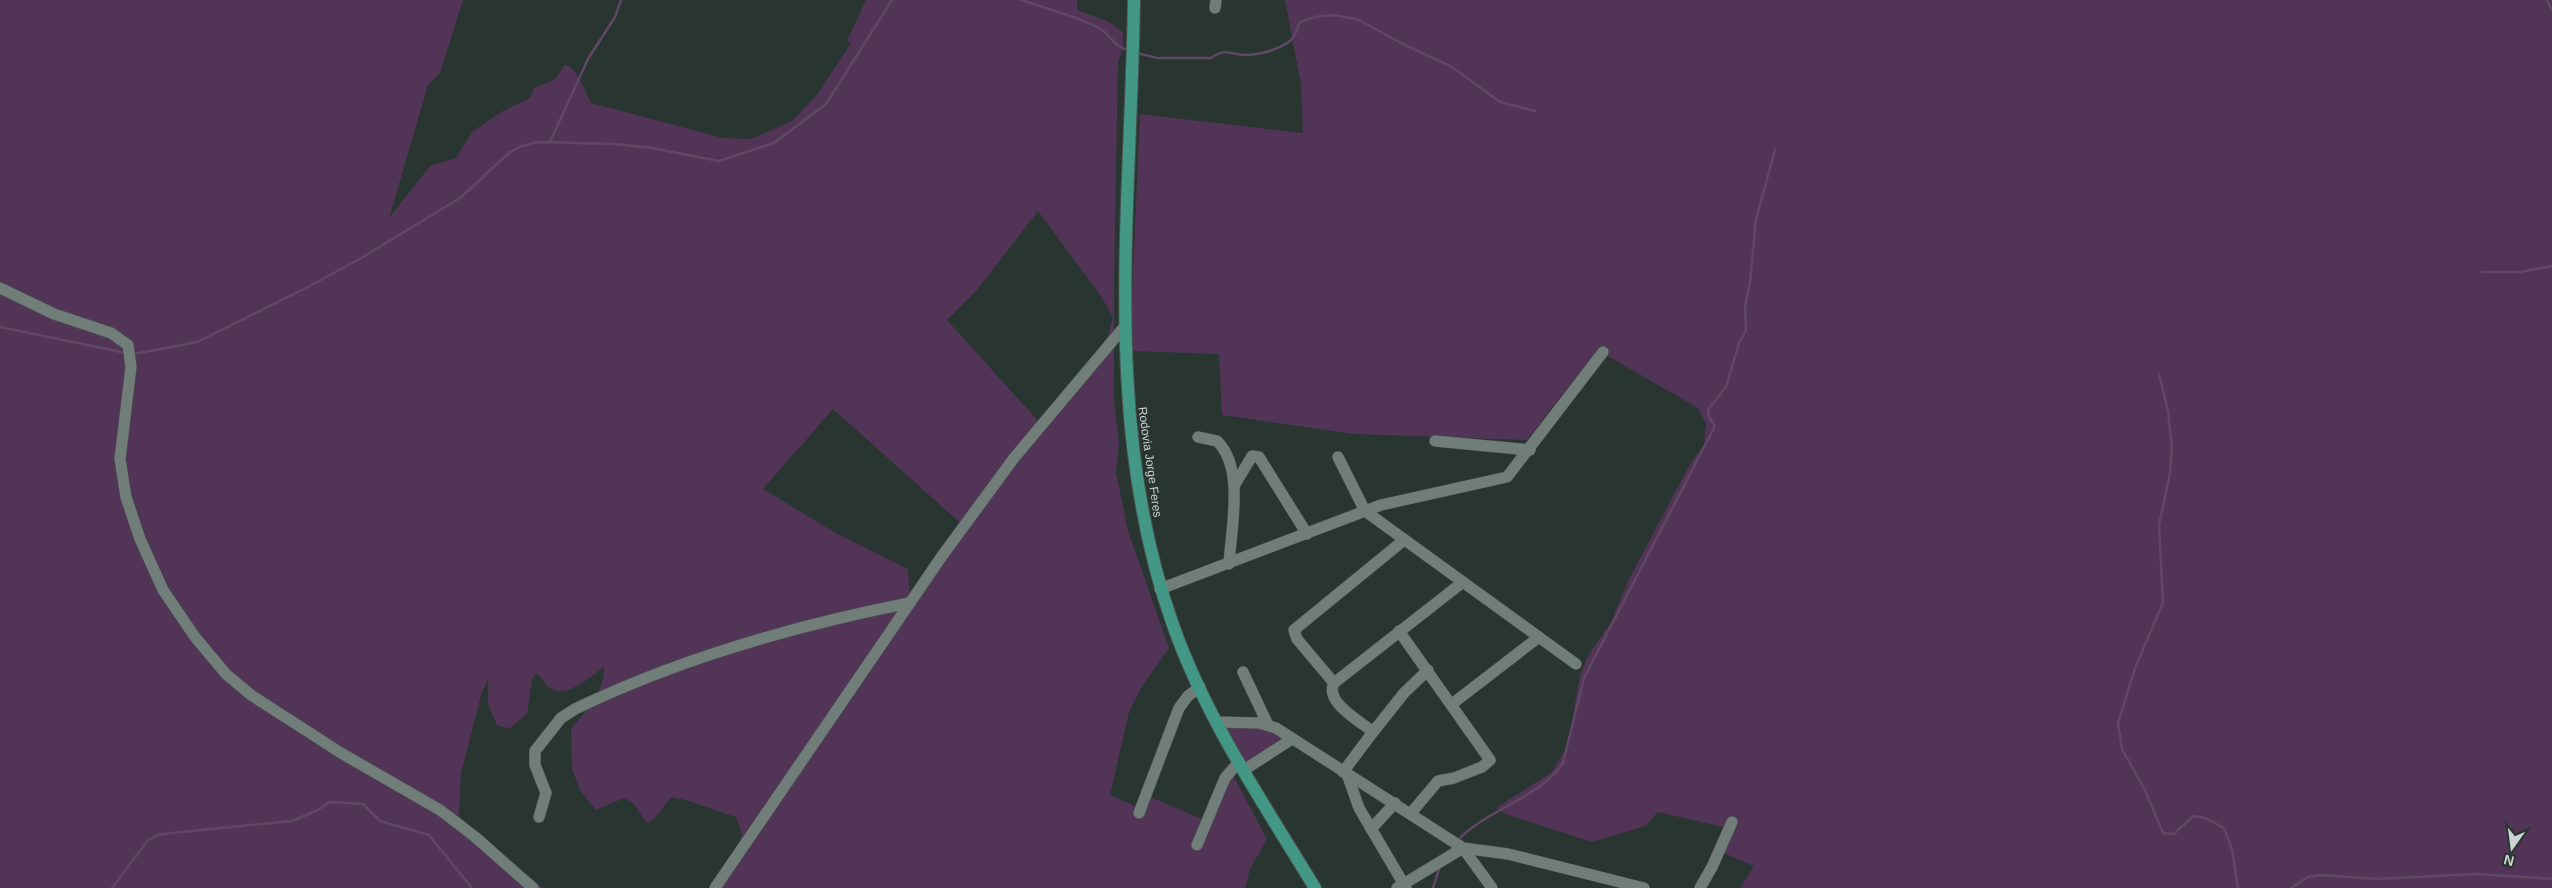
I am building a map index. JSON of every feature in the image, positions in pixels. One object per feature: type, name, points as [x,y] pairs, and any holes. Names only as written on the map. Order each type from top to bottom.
[{"type":"main road","name":"Rodovia Jorge Feres","points":[[1134,0],[1128,148],[1125,326],[1126,390],[1132,449],[1144,520],[1160,588],[1173,627],[1216,722],[1315,888]]},
{"type":"street","points":[[0,288],[54,314],[111,334],[128,345],[131,367],[120,459],[126,497],[140,539],[163,590],[213,660],[251,695],[341,753],[440,810],[474,836],[533,888]]},
{"type":"street","points":[[715,888],[909,603],[1014,458],[1125,326]]},
{"type":"street","points":[[1160,588],[1229,564],[1365,511],[1403,500],[1498,481],[1510,474],[1530,450],[1603,352]]},
{"type":"street","points":[[1198,437],[1213,439],[1222,445],[1230,460],[1234,486],[1229,564]]},
{"type":"street","points":[[1435,441],[1530,450]]},
{"type":"street","points":[[1234,486],[1252,456],[1259,457],[1307,534]]},
{"type":"street","points":[[1338,457],[1365,511],[1576,664]]},
{"type":"street","points":[[1334,683],[1297,639],[1295,628],[1404,540]]},
{"type":"street","points":[[1373,732],[1334,699],[1331,691],[1334,683],[1463,582]]},
{"type":"street","points":[[539,817],[546,793],[535,765],[535,751],[561,718],[575,709],[678,667],[839,618],[909,603]]},
{"type":"street","points":[[1399,631],[1490,760],[1482,767],[1454,778],[1438,781],[1411,813]]},
{"type":"street","points":[[1452,704],[1539,638]]},
{"type":"street","points":[[1345,773],[1373,732],[1404,693],[1428,670]]},
{"type":"street","points":[[1243,672],[1268,725]]},
{"type":"street","points":[[1139,813],[1179,708],[1188,696],[1200,687]]},
{"type":"street","points":[[1216,722],[1268,725],[1292,739],[1411,813],[1463,848],[1492,888]]},
{"type":"street","points":[[1196,845],[1225,778],[1241,766],[1292,739]]},
{"type":"street","points":[[1345,773],[1354,797],[1402,887],[1463,848],[1508,854],[1616,885],[1644,888]]},
{"type":"street","points":[[1371,829],[1395,803]]},
{"type":"street","points":[[1700,888],[1712,867],[1732,822]]},
{"type":"shaded area","points":[[0,0],[463,0],[440,73],[428,85],[389,218],[430,166],[456,158],[473,131],[503,111],[530,98],[534,88],[554,80],[565,65],[570,67],[578,76],[591,103],[723,138],[751,139],[792,121],[817,95],[851,43],[847,41],[866,0],[1077,0],[1077,10],[1107,21],[1123,32],[1123,48],[1118,62],[1114,277],[1114,401],[1119,443],[1116,472],[1128,531],[1169,648],[1141,688],[1129,712],[1110,795],[1137,807],[1148,796],[1202,819],[1227,764],[1267,839],[1250,869],[1245,888],[715,888],[732,866],[742,834],[736,817],[671,797],[655,818],[647,823],[633,803],[624,798],[596,810],[581,792],[572,769],[571,729],[594,701],[601,685],[604,667],[579,685],[564,691],[550,688],[536,673],[532,680],[527,714],[509,729],[497,725],[488,704],[488,679],[482,692],[461,773],[459,815],[467,830],[543,888],[0,888]],"holes":[[[1038,211],[1101,296],[1113,317],[1104,350],[1040,423],[947,320],[977,290]],[[833,409],[966,528],[910,599],[908,569],[834,532],[763,489]]]},
{"type":"shaded area","points":[[1285,0],[2552,0],[2552,888],[1740,888],[1754,866],[1717,850],[1723,827],[1658,812],[1645,826],[1592,842],[1505,814],[1496,808],[1552,772],[1568,745],[1580,675],[1589,654],[1611,622],[1628,581],[1689,466],[1704,444],[1706,423],[1698,408],[1597,350],[1527,440],[1354,434],[1222,415],[1219,354],[1133,351],[1131,320],[1140,114],[1303,133],[1301,84]]},
{"type":"shaded area","points":[[1221,725],[1274,730],[1287,739],[1244,765]]},
{"type":"waterway","points":[[550,142],[588,59],[615,17],[621,0]]},
{"type":"waterway","points":[[134,354],[197,342],[304,289],[358,260],[460,198],[510,152],[522,146],[537,142],[614,144],[652,148],[719,161],[774,143],[826,104],[892,0]]},
{"type":"waterway","points":[[1021,0],[1090,23],[1103,31],[1121,47],[1130,51]]},
{"type":"waterway","points":[[2547,0],[2552,10]]},
{"type":"waterway","points":[[1137,53],[1157,58],[1211,58],[1223,52],[1244,55],[1262,53],[1281,47],[1291,40],[1300,22],[1315,17],[1333,15],[1357,19],[1403,44],[1452,67],[1500,102],[1535,111]]},
{"type":"waterway","points":[[1457,841],[1483,820],[1540,786],[1563,763],[1584,678],[1714,428],[1708,415],[1709,408],[1726,387],[1739,343],[1746,330],[1745,306],[1750,282],[1756,219],[1775,150]]},
{"type":"waterway","points":[[2482,272],[2520,272],[2552,266]]},
{"type":"waterway","points":[[0,327],[126,353]]},
{"type":"waterway","points":[[2159,374],[2168,411],[2172,448],[2170,473],[2159,525],[2163,603],[2135,668],[2118,723],[2122,749],[2145,790],[2163,833],[2174,834],[2193,816],[2205,818],[2224,828],[2232,849],[2238,888]]},
{"type":"waterway","points":[[112,888],[148,840],[158,835],[292,821],[316,811],[330,802],[363,804],[380,821],[429,835],[472,888]]},
{"type":"waterway","points":[[1433,888],[1440,866]]},
{"type":"waterway","points":[[2291,888],[2308,877],[2321,875],[2376,879],[2476,874],[2552,879]]}]
